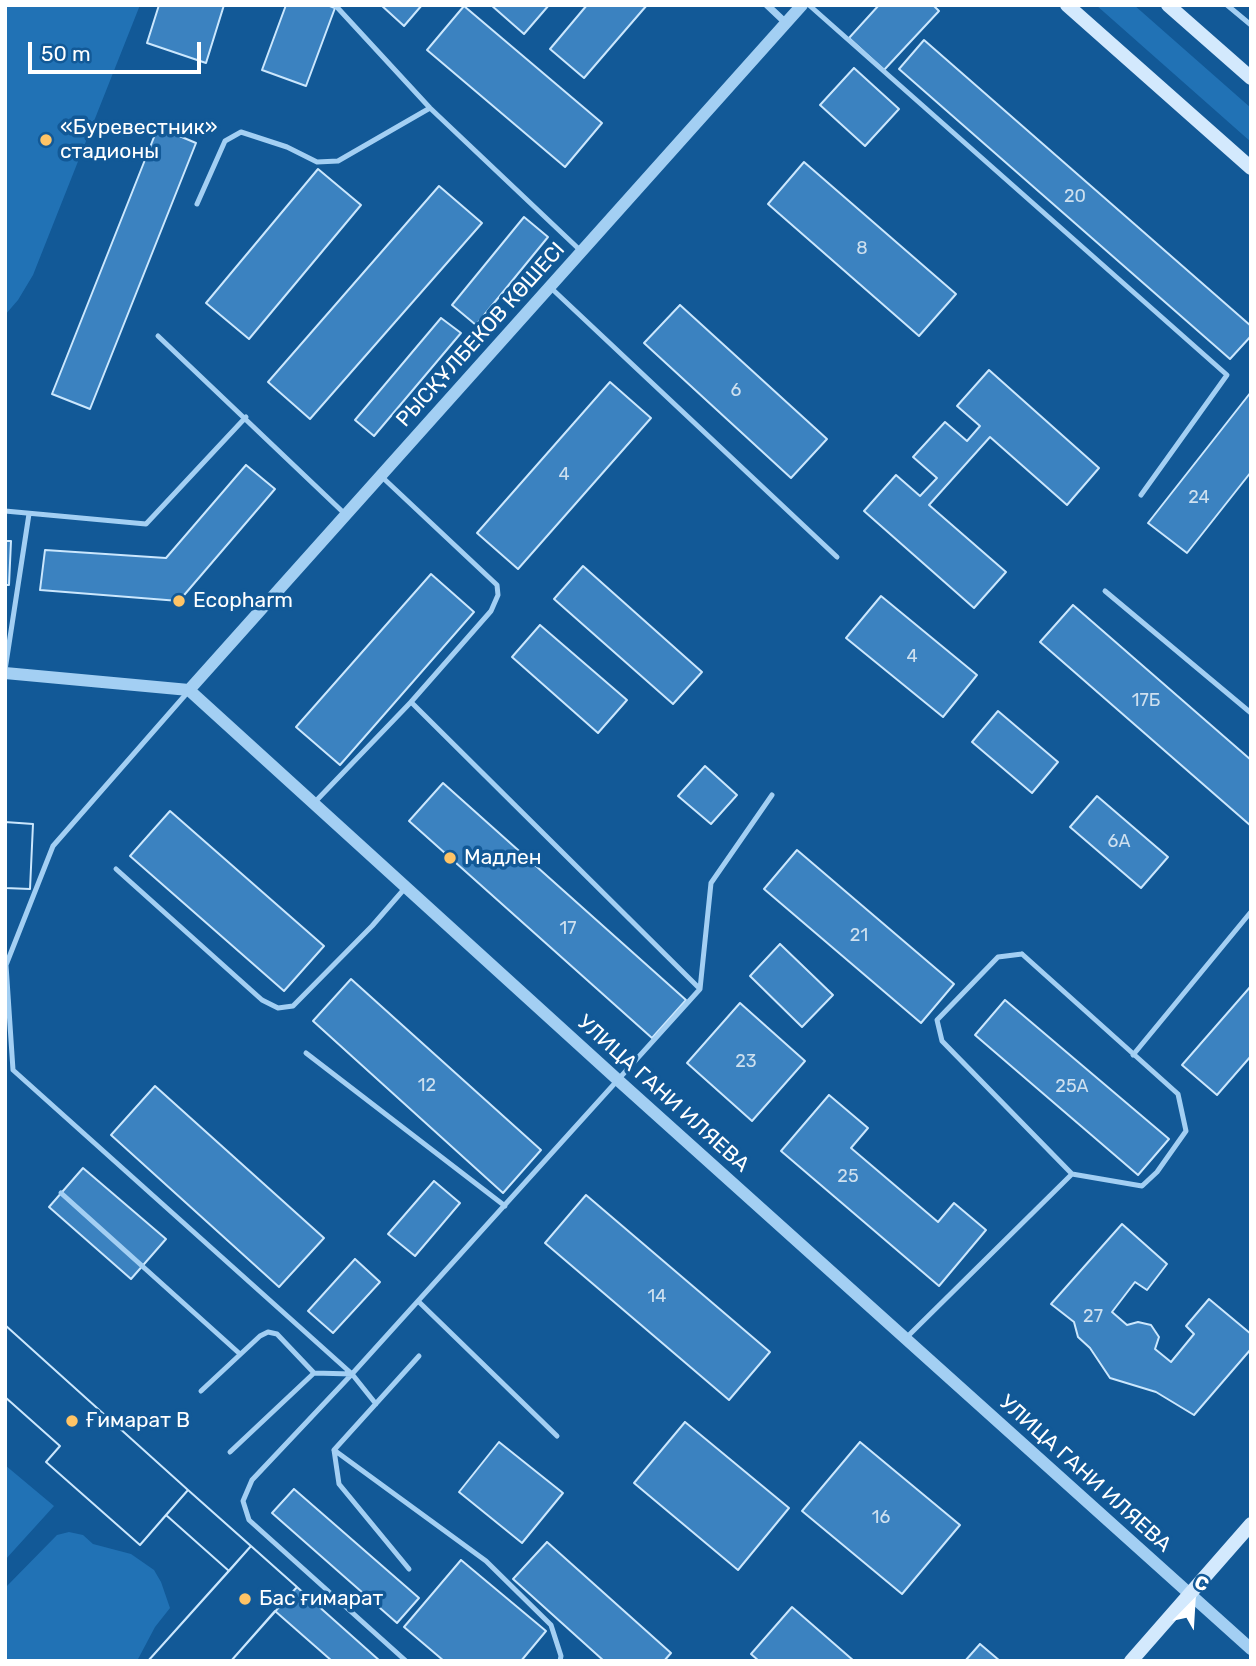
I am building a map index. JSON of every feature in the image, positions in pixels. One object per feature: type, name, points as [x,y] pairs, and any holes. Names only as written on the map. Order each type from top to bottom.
[{"type":"main road","points":[[1067,5],[1251,168]]},
{"type":"main road","points":[[1168,5],[1251,78]]},
{"type":"main road","points":[[1131,1661],[1251,1524]]},
{"type":"street","points":[[767,5],[786,23]]},
{"type":"street","name":"РЫСҚҰЛБЕКОВ КӨШЕСІ","points":[[189,690],[802,5]]},
{"type":"street","points":[[5,672],[189,690]]},
{"type":"street","name":"УЛИЦА ГАНИ ИЛЯЕВА","points":[[189,690],[1251,1649]]},
{"type":"lane","points":[[335,5],[430,108],[582,252]]},
{"type":"lane","points":[[809,5],[1227,375],[1140,495]]},
{"type":"lane","points":[[1227,5],[1251,25]]},
{"type":"lane","points":[[197,204],[225,141],[241,132],[287,147],[317,162],[338,161],[430,108]]},
{"type":"lane","points":[[550,287],[837,557]]},
{"type":"lane","points":[[158,336],[346,515]]},
{"type":"lane","points":[[5,511],[146,524],[246,417]]},
{"type":"lane","points":[[314,803],[411,702],[491,611],[498,595],[496,585],[381,476]]},
{"type":"lane","points":[[5,672],[29,513]]},
{"type":"lane","points":[[1105,591],[1251,713]]},
{"type":"lane","points":[[189,690],[53,846],[6,965],[13,1070],[352,1374],[376,1404]]},
{"type":"lane","points":[[411,702],[700,989]]},
{"type":"lane","points":[[406,1661],[249,1520],[243,1501],[252,1480],[352,1374],[700,989],[711,883],[772,795]]},
{"type":"lane","points":[[116,869],[262,1000],[278,1008],[293,1006],[372,926],[406,887]]},
{"type":"lane","points":[[1133,1055],[1250,913]]},
{"type":"lane","points":[[1022,954],[1178,1094],[1186,1131],[1157,1172],[1142,1186],[1072,1174],[942,1041],[937,1020],[998,957],[1022,954]]},
{"type":"lane","points":[[306,1053],[505,1206]]},
{"type":"lane","points":[[906,1338],[1072,1174]]},
{"type":"lane","points":[[61,1193],[240,1354]]},
{"type":"lane","points":[[418,1301],[557,1436]]},
{"type":"lane","points":[[201,1391],[260,1336],[268,1332],[277,1334],[314,1373]]},
{"type":"lane","points":[[334,1450],[419,1356]]},
{"type":"lane","points":[[229,1452],[314,1373],[352,1374]]},
{"type":"lane","points":[[334,1450],[339,1484],[409,1569]]},
{"type":"lane","points":[[334,1450],[486,1562],[551,1625],[561,1656],[559,1661]]},
{"type":"shaded area","name":"«Буревестник» стадионы","points":[[5,5],[140,5],[33,275],[5,315]]},
{"type":"shaded area","points":[[1096,5],[1134,5],[1251,108],[1251,142]]},
{"type":"shaded area","points":[[5,1465],[54,1506],[5,1560]]},
{"type":"shaded area","points":[[69,1532],[83,1535],[93,1544],[131,1554],[154,1570],[161,1582],[170,1608],[155,1627],[137,1661],[5,1661],[5,1588],[57,1535]]},
{"type":"building","points":[[159,5],[224,5],[206,63],[147,43]]},
{"type":"building","points":[[286,5],[327,5],[335,8],[306,86],[262,70]]},
{"type":"building","points":[[381,5],[422,5],[404,26]]},
{"type":"building","points":[[491,5],[549,5],[524,34]]},
{"type":"building","points":[[587,5],[647,5],[584,78],[550,49]]},
{"type":"building","points":[[879,5],[933,5],[939,11],[884,70],[849,38]]},
{"type":"building","points":[[464,6],[602,123],[565,167],[427,50]]},
{"type":"building","points":[[924,40],[1251,326],[1251,336],[1230,359],[899,69]]},
{"type":"building","points":[[854,68],[899,109],[865,146],[820,105]]},
{"type":"building","points":[[158,127],[196,143],[90,409],[52,394]]},
{"type":"building","points":[[804,162],[956,294],[919,336],[768,204]]},
{"type":"building","points":[[318,169],[361,205],[249,339],[206,303]]},
{"type":"building","points":[[439,186],[482,223],[310,419],[268,382]]},
{"type":"building","points":[[524,217],[548,237],[476,325],[452,305]]},
{"type":"building","points":[[680,305],[827,439],[791,478],[644,343]]},
{"type":"building","points":[[441,318],[461,333],[374,436],[355,420]]},
{"type":"building","points":[[989,370],[1099,468],[1067,505],[990,437],[929,505],[1006,572],[974,608],[864,511],[896,475],[920,496],[937,478],[913,457],[945,422],[967,441],[980,426],[957,406]]},
{"type":"building","points":[[610,382],[651,418],[518,569],[477,533]]},
{"type":"building","points":[[1251,392],[1251,472],[1187,553],[1148,523]]},
{"type":"building","points":[[246,465],[275,489],[179,601],[40,590],[45,550],[166,558]]},
{"type":"building","points":[[5,541],[11,541],[9,585],[5,585]]},
{"type":"building","points":[[583,566],[702,672],[673,704],[554,599]]},
{"type":"building","points":[[431,574],[474,612],[340,765],[296,727]]},
{"type":"building","points":[[881,596],[977,675],[943,717],[846,638]]},
{"type":"building","points":[[1073,605],[1251,760],[1251,826],[1040,642]]},
{"type":"building","points":[[540,625],[627,700],[598,733],[512,657]]},
{"type":"building","points":[[998,711],[1058,762],[1032,793],[972,742]]},
{"type":"building","points":[[705,766],[737,795],[711,824],[678,796]]},
{"type":"building","points":[[443,783],[686,1000],[652,1038],[409,821]]},
{"type":"building","points":[[1097,796],[1168,857],[1141,888],[1070,827]]},
{"type":"building","points":[[170,811],[324,946],[284,991],[130,856]]},
{"type":"building","points":[[5,822],[33,824],[30,889],[5,888]]},
{"type":"building","points":[[5,822],[33,824],[30,889],[5,888]]},
{"type":"building","points":[[797,850],[954,984],[921,1023],[764,889]]},
{"type":"building","points":[[780,944],[833,995],[802,1027],[750,976]]},
{"type":"building","points":[[351,979],[541,1150],[503,1193],[313,1021]]},
{"type":"building","points":[[1251,986],[1251,1056],[1217,1095],[1182,1065]]},
{"type":"building","points":[[1005,1000],[1169,1139],[1138,1175],[975,1035]]},
{"type":"building","points":[[740,1003],[805,1061],[752,1121],[687,1063]]},
{"type":"building","points":[[155,1086],[324,1238],[279,1287],[111,1135]]},
{"type":"building","points":[[829,1095],[868,1128],[851,1148],[938,1222],[954,1203],[986,1230],[939,1286],[781,1151]]},
{"type":"building","points":[[83,1168],[166,1239],[131,1279],[49,1207]]},
{"type":"building","points":[[434,1181],[460,1203],[415,1256],[388,1234]]},
{"type":"building","points":[[586,1195],[770,1352],[729,1400],[545,1243]]},
{"type":"building","points":[[1122,1224],[1167,1264],[1147,1290],[1135,1282],[1112,1312],[1127,1325],[1138,1322],[1151,1325],[1159,1337],[1155,1349],[1171,1362],[1194,1334],[1186,1326],[1209,1299],[1251,1334],[1251,1349],[1194,1415],[1156,1392],[1110,1378],[1090,1348],[1078,1337],[1074,1322],[1051,1304]]},
{"type":"building","points":[[355,1259],[380,1282],[333,1333],[308,1311]]},
{"type":"building","name":"Ғимарат В","points":[[5,1325],[188,1490],[140,1545],[46,1462],[60,1446],[5,1397]]},
{"type":"building","points":[[5,1325],[380,1661],[332,1661],[275,1611],[231,1661],[148,1661],[229,1571],[166,1515],[140,1545],[46,1462],[60,1446],[5,1397]]},
{"type":"building","points":[[685,1422],[789,1508],[738,1570],[634,1483]]},
{"type":"building","points":[[499,1442],[563,1493],[522,1543],[459,1492]]},
{"type":"building","points":[[860,1442],[960,1525],[902,1594],[802,1511]]},
{"type":"building","points":[[294,1489],[419,1598],[397,1623],[272,1513]]},
{"type":"building","points":[[188,1490],[251,1546],[229,1571],[166,1515]]},
{"type":"building","points":[[547,1542],[671,1653],[664,1661],[604,1661],[513,1579]]},
{"type":"building","name":"Бас ғимарат","points":[[251,1546],[297,1587],[231,1661],[148,1661]]},
{"type":"building","points":[[461,1560],[546,1631],[521,1661],[444,1661],[404,1627]]},
{"type":"building","points":[[792,1607],[854,1661],[759,1661],[751,1654]]},
{"type":"building","points":[[980,1644],[1000,1661],[965,1661]]},
{"type":"place","name":"«Буревестник» стадионы","points":[[46,140]]},
{"type":"place","name":"Ecopharm","points":[[179,601]]},
{"type":"place","name":"Мадлен","points":[[450,858]]},
{"type":"place","name":"Ғимарат В","points":[[72,1421]]},
{"type":"place","name":"Бас ғимарат","points":[[245,1599]]}]
